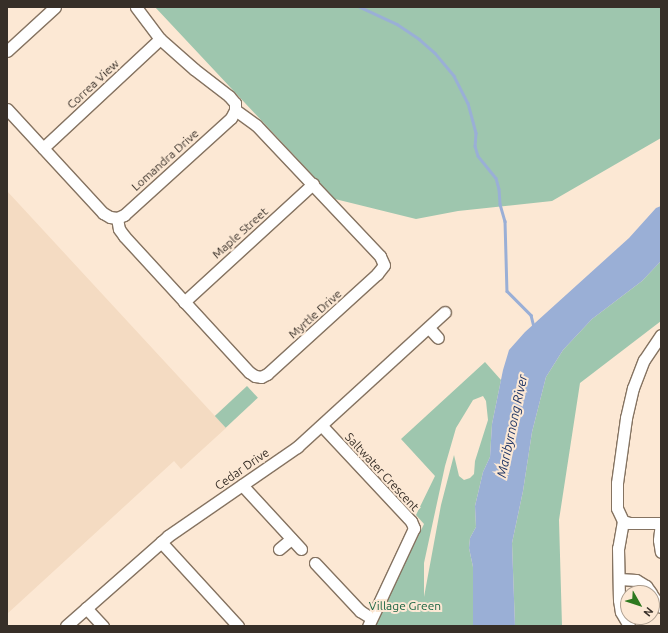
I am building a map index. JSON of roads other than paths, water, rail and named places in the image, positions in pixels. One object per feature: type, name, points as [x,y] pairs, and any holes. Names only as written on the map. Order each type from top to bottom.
[{"type":"street","points":[[7,50],[55,7]]},
{"type":"street","points":[[136,7],[160,39],[235,102],[235,110]]},
{"type":"street","name":"Correa View","points":[[43,148],[160,39]]},
{"type":"street","points":[[7,109],[103,213],[110,217],[117,218]]},
{"type":"street","name":"Myrtle Drive","points":[[117,218],[119,229],[124,236],[249,372],[255,376],[261,377],[267,374],[377,274],[384,265],[380,256],[256,125],[235,110]]},
{"type":"street","name":"Lomandra Drive","points":[[117,218],[125,214],[231,118],[235,110]]},
{"type":"street","name":"Maple Street","points":[[184,302],[313,184]]},
{"type":"street","name":"Cedar Drive","points":[[66,626],[161,542],[297,447],[322,426],[445,312]]},
{"type":"street","points":[[429,328],[438,338]]},
{"type":"street","points":[[629,626],[621,612],[619,600],[619,537],[623,521],[617,508],[617,483],[626,418],[633,388],[644,360],[661,335]]},
{"type":"street","name":"Saltwater Crescent","points":[[322,426],[411,521],[414,528],[370,622]]},
{"type":"street","points":[[242,485],[301,549]]},
{"type":"street","points":[[623,521],[629,523],[661,523],[659,540],[661,552]]},
{"type":"street","points":[[279,549],[291,538]]},
{"type":"street","points":[[161,542],[238,626]]},
{"type":"street","points":[[315,563],[370,622]]},
{"type":"street","points":[[619,579],[636,580],[644,585]]},
{"type":"street","points":[[86,608],[102,626]]},
{"type":"water","name":"Maribyrnong River","points":[[661,206],[661,261],[642,281],[592,319],[563,350],[546,377],[532,432],[523,491],[512,543],[515,626],[473,626],[473,567],[469,548],[470,538],[476,527],[475,506],[483,472],[490,457],[492,424],[503,370],[509,350],[525,332],[629,238],[656,208]]},
{"type":"waterway","points":[[360,7],[397,24],[419,39],[435,53],[454,76],[468,103],[476,133],[475,146],[478,156],[496,178],[499,189],[500,204],[505,221],[507,291],[531,315],[534,327]]},
{"type":"park label","name":"Village Green","points":[[405,606]]}]
